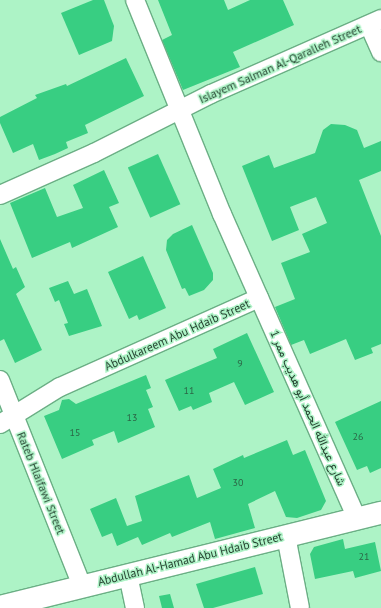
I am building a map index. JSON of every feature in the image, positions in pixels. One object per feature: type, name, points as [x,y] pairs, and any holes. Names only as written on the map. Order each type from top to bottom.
[{"type":"street","name":"Abdulkareem Abu Hdaib Street","points":[[7,420],[60,387],[259,298],[179,110],[135,0]]},
{"type":"street","name":"Islayem Salman Al-Qaralleh Street","points":[[179,110],[375,22]]},
{"type":"street","points":[[375,22],[381,52]]},
{"type":"street","points":[[0,195],[94,153],[179,110]]},
{"type":"street","name":"شارع عبدالله الحمد أبو هديب ممر 1","points":[[259,298],[357,519]]},
{"type":"street","name":"Rateb Hlaifawi Street","points":[[0,380],[7,420],[82,586]]},
{"type":"street","name":"Abdullah Al-Hamad Abu Hdaib Street","points":[[0,607],[381,513]]},
{"type":"street","points":[[286,536],[300,608]]},
{"type":"street","points":[[128,575],[135,608]]},
{"type":"building","points":[[93,0],[104,0],[114,26],[112,41],[79,55],[61,13]]},
{"type":"building","points":[[158,0],[224,0],[228,10],[250,0],[283,0],[294,25],[233,52],[240,67],[183,90],[162,40],[172,35]]},
{"type":"building","points":[[126,58],[144,96],[85,125],[88,133],[66,142],[68,148],[55,154],[39,160],[33,144],[13,153],[0,123],[0,117],[37,98],[35,95],[66,84],[67,86]]},
{"type":"building","points":[[331,124],[345,125],[357,130],[364,148],[381,141],[381,171],[359,180],[381,236],[381,344],[371,348],[373,353],[355,360],[346,339],[310,354],[304,340],[291,345],[275,307],[295,299],[281,263],[310,252],[302,234],[327,223],[316,197],[290,207],[299,230],[272,241],[242,166],[269,155],[274,168],[315,153],[323,130]]},
{"type":"building","points":[[158,154],[180,204],[150,218],[128,167]]},
{"type":"building","points":[[104,170],[119,203],[109,207],[118,227],[72,248],[70,242],[32,258],[10,203],[45,188],[57,217],[83,208],[73,185]]},
{"type":"building","points":[[192,225],[213,273],[213,280],[204,290],[189,296],[185,288],[182,289],[166,250],[167,240],[173,234]]},
{"type":"building","points":[[0,239],[13,269],[16,267],[25,287],[16,294],[42,350],[15,363],[4,339],[0,341]]},
{"type":"building","points":[[143,256],[166,308],[139,320],[137,315],[129,319],[108,272]]},
{"type":"building","points":[[68,281],[74,294],[87,289],[102,326],[69,336],[64,324],[68,323],[59,300],[55,302],[49,288]]},
{"type":"building","points":[[247,333],[274,392],[245,405],[234,382],[209,393],[212,402],[193,410],[191,406],[179,411],[165,380],[217,358],[213,349]]},
{"type":"building","points":[[146,375],[151,388],[146,390],[153,407],[148,409],[155,427],[118,443],[114,431],[92,440],[94,445],[62,459],[44,416],[59,410],[62,400],[69,399],[76,404]]},
{"type":"building","points":[[381,401],[381,468],[370,473],[367,466],[357,470],[335,422]]},
{"type":"building","points":[[287,440],[293,455],[305,450],[326,501],[321,510],[297,518],[286,517],[275,491],[248,504],[255,528],[215,539],[210,522],[172,537],[170,533],[142,545],[138,537],[117,546],[112,533],[102,537],[90,509],[116,498],[127,526],[142,521],[135,496],[189,475],[197,498],[221,488],[213,469],[243,455],[244,458]]},
{"type":"building","points":[[343,539],[345,549],[375,542],[381,571],[355,578],[353,571],[315,579],[310,554],[314,547]]},
{"type":"building","points":[[255,567],[263,594],[213,608],[204,608],[196,584]]},
{"type":"building","points":[[170,594],[174,608],[162,608],[159,596]]}]
